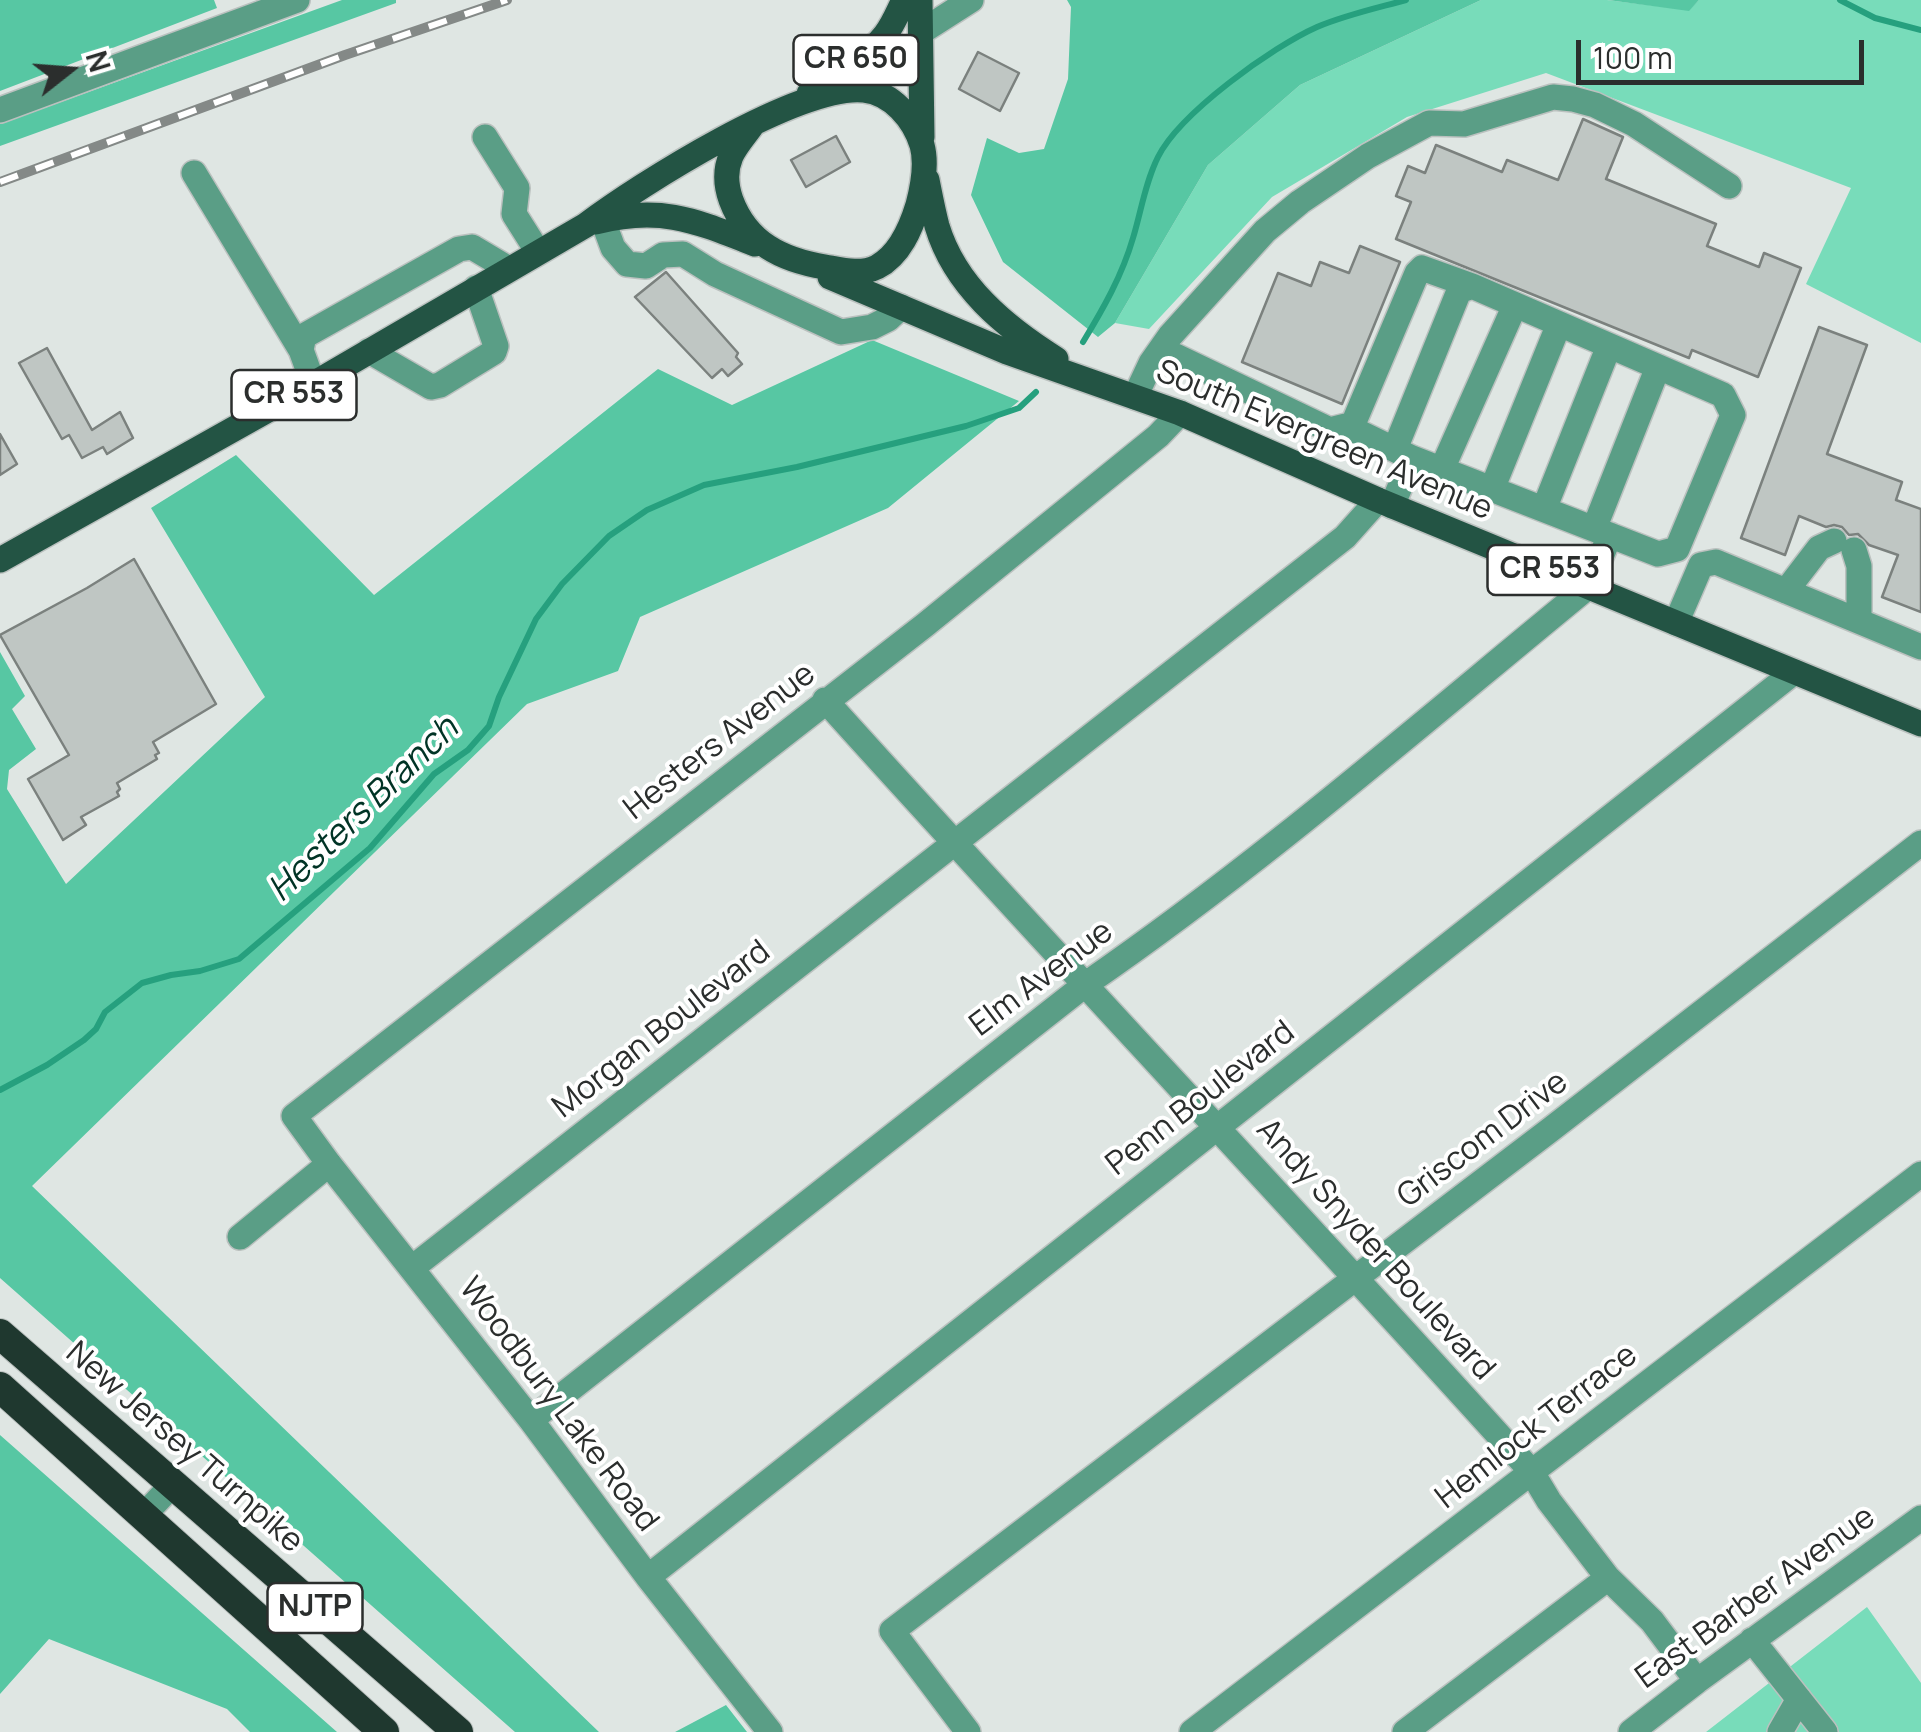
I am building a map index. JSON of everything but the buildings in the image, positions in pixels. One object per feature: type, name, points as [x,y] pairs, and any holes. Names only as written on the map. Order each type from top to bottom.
[{"type":"highway","name":"New Jersey Turnpike","points":[[0,1334],[458,1732]]},
{"type":"highway","name":"NJTP","points":[[0,1387],[384,1732]]},
{"type":"main road","name":"CR 650","points":[[792,106],[883,38],[904,0]]},
{"type":"main road","name":"South Evergreen Avenue","points":[[920,0],[924,156],[938,228],[948,253],[978,298],[1031,343],[1090,380]]},
{"type":"main road","points":[[868,90],[883,96],[912,121],[924,156],[920,194],[914,216],[890,258],[868,270],[854,271],[803,263],[756,240],[746,230],[728,194],[732,154],[752,124],[792,106],[839,92],[868,90]]},
{"type":"main road","name":"CR 553","points":[[595,223],[624,196],[752,124]]},
{"type":"main road","name":"CR 553","points":[[0,560],[595,223],[636,215],[687,218],[776,251]]},
{"type":"main road","name":"South Evergreen Avenue","points":[[803,263],[1007,352],[1180,413],[1385,503],[1794,672],[1919,718]]},
{"type":"street","points":[[0,110],[297,0]]},
{"type":"street","points":[[921,32],[971,0]]},
{"type":"street","points":[[1135,397],[1160,350],[1265,230],[1368,156],[1429,123],[1464,124],[1554,97],[1573,99],[1634,124],[1728,186]]},
{"type":"street","points":[[485,137],[517,188],[514,214],[538,252]]},
{"type":"street","points":[[194,173],[302,350],[314,384]]},
{"type":"street","points":[[595,223],[627,264],[646,266],[663,255],[683,254],[715,274],[841,332],[872,327],[901,307]]},
{"type":"street","points":[[302,350],[304,336],[459,249],[472,247],[508,269]]},
{"type":"street","points":[[1160,350],[1330,430],[1346,426],[1442,469],[1658,554],[1677,549],[1733,415],[1723,395],[1422,268],[1416,273],[1351,428]]},
{"type":"street","name":"Morgan Boulevard","points":[[412,1268],[1346,538],[1385,503],[1459,291],[1472,286]]},
{"type":"street","points":[[369,350],[432,386],[440,385],[494,352],[496,346],[476,288]]},
{"type":"street","points":[[1442,469],[1514,305]]},
{"type":"street","points":[[1492,489],[1559,324]]},
{"type":"street","points":[[1544,509],[1609,346]]},
{"type":"street","points":[[1589,586],[1602,532],[1658,367]]},
{"type":"street","name":"Hesters Avenue","points":[[294,1116],[924,624],[1158,436],[1180,413]]},
{"type":"street","points":[[1786,591],[1820,548],[1844,545],[1859,566],[1859,622]]},
{"type":"street","points":[[1676,622],[1701,565],[1716,562],[1921,647]]},
{"type":"street","name":"Elm Avenue","points":[[531,1420],[1086,984],[1266,850],[1589,586]]},
{"type":"street","name":"Penn Boulevard","points":[[648,1578],[1794,672]]},
{"type":"street","name":"Andy Snyder Boulevard","points":[[826,700],[1531,1471],[1549,1502],[1608,1578],[1652,1621],[1697,1681]]},
{"type":"street","name":"Griscom Drive","points":[[968,1732],[892,1632],[1921,843]]},
{"type":"street","name":"Woodbury Lake Road","points":[[294,1116],[770,1732]]},
{"type":"street","points":[[240,1237],[329,1164]]},
{"type":"street","name":"Hemlock Terrace","points":[[1192,1732],[1921,1174]]},
{"type":"street","points":[[144,1515],[173,1484]]},
{"type":"street","name":"East Barber Avenue","points":[[1631,1732],[1921,1518]]},
{"type":"street","points":[[1405,1732],[1608,1578]]},
{"type":"street","points":[[1752,1640],[1825,1732]]},
{"type":"street","points":[[1780,1732],[1799,1700]]},
{"type":"green space","points":[[0,0],[214,0],[217,8],[0,91]]},
{"type":"green space","points":[[342,0],[396,3],[0,146],[0,124]]},
{"type":"green space","points":[[1067,0],[1481,0],[1300,85],[1208,165],[1115,323],[1098,337],[1003,262],[971,195],[987,138],[1019,153],[1044,149],[1068,79],[1071,7]]},
{"type":"green space","points":[[1481,0],[1607,0],[1689,10],[1699,0],[1921,0],[1921,343],[1806,284],[1851,188],[1546,73],[1407,117],[1272,197],[1149,329],[1115,323],[1208,165],[1300,85]]},
{"type":"green space","points":[[1608,0],[1699,0],[1689,11]]},
{"type":"green space","points":[[872,340],[1019,401],[888,508],[640,617],[618,671],[527,704],[32,1186],[599,1732],[515,1732],[0,1278],[0,652],[25,696],[12,709],[36,749],[9,770],[7,789],[66,884],[265,697],[151,508],[236,455],[374,595],[658,369],[732,405]]},
{"type":"green space","points":[[0,1435],[337,1732],[250,1732],[227,1709],[49,1639],[0,1694]]},
{"type":"green space","points":[[1867,1607],[1921,1683],[1921,1732],[1706,1732]]},
{"type":"green space","points":[[726,1705],[747,1732],[675,1732]]},
{"type":"waterway","name":"Hesters Branch","points":[[1083,342],[1123,266],[1158,157],[1186,121],[1229,83],[1298,37],[1339,19],[1406,0]]},
{"type":"waterway","name":"Hesters Branch","points":[[1840,0],[1875,18],[1921,30]]},
{"type":"waterway","name":"Hesters Branch","points":[[0,1090],[84,1040],[105,1012],[142,983],[239,959],[370,848],[434,774],[468,750],[489,726],[536,619],[562,584],[609,536],[647,510],[704,485],[966,426],[1019,408],[1036,392]]},
{"type":"railway","points":[[0,182],[507,0]]}]
